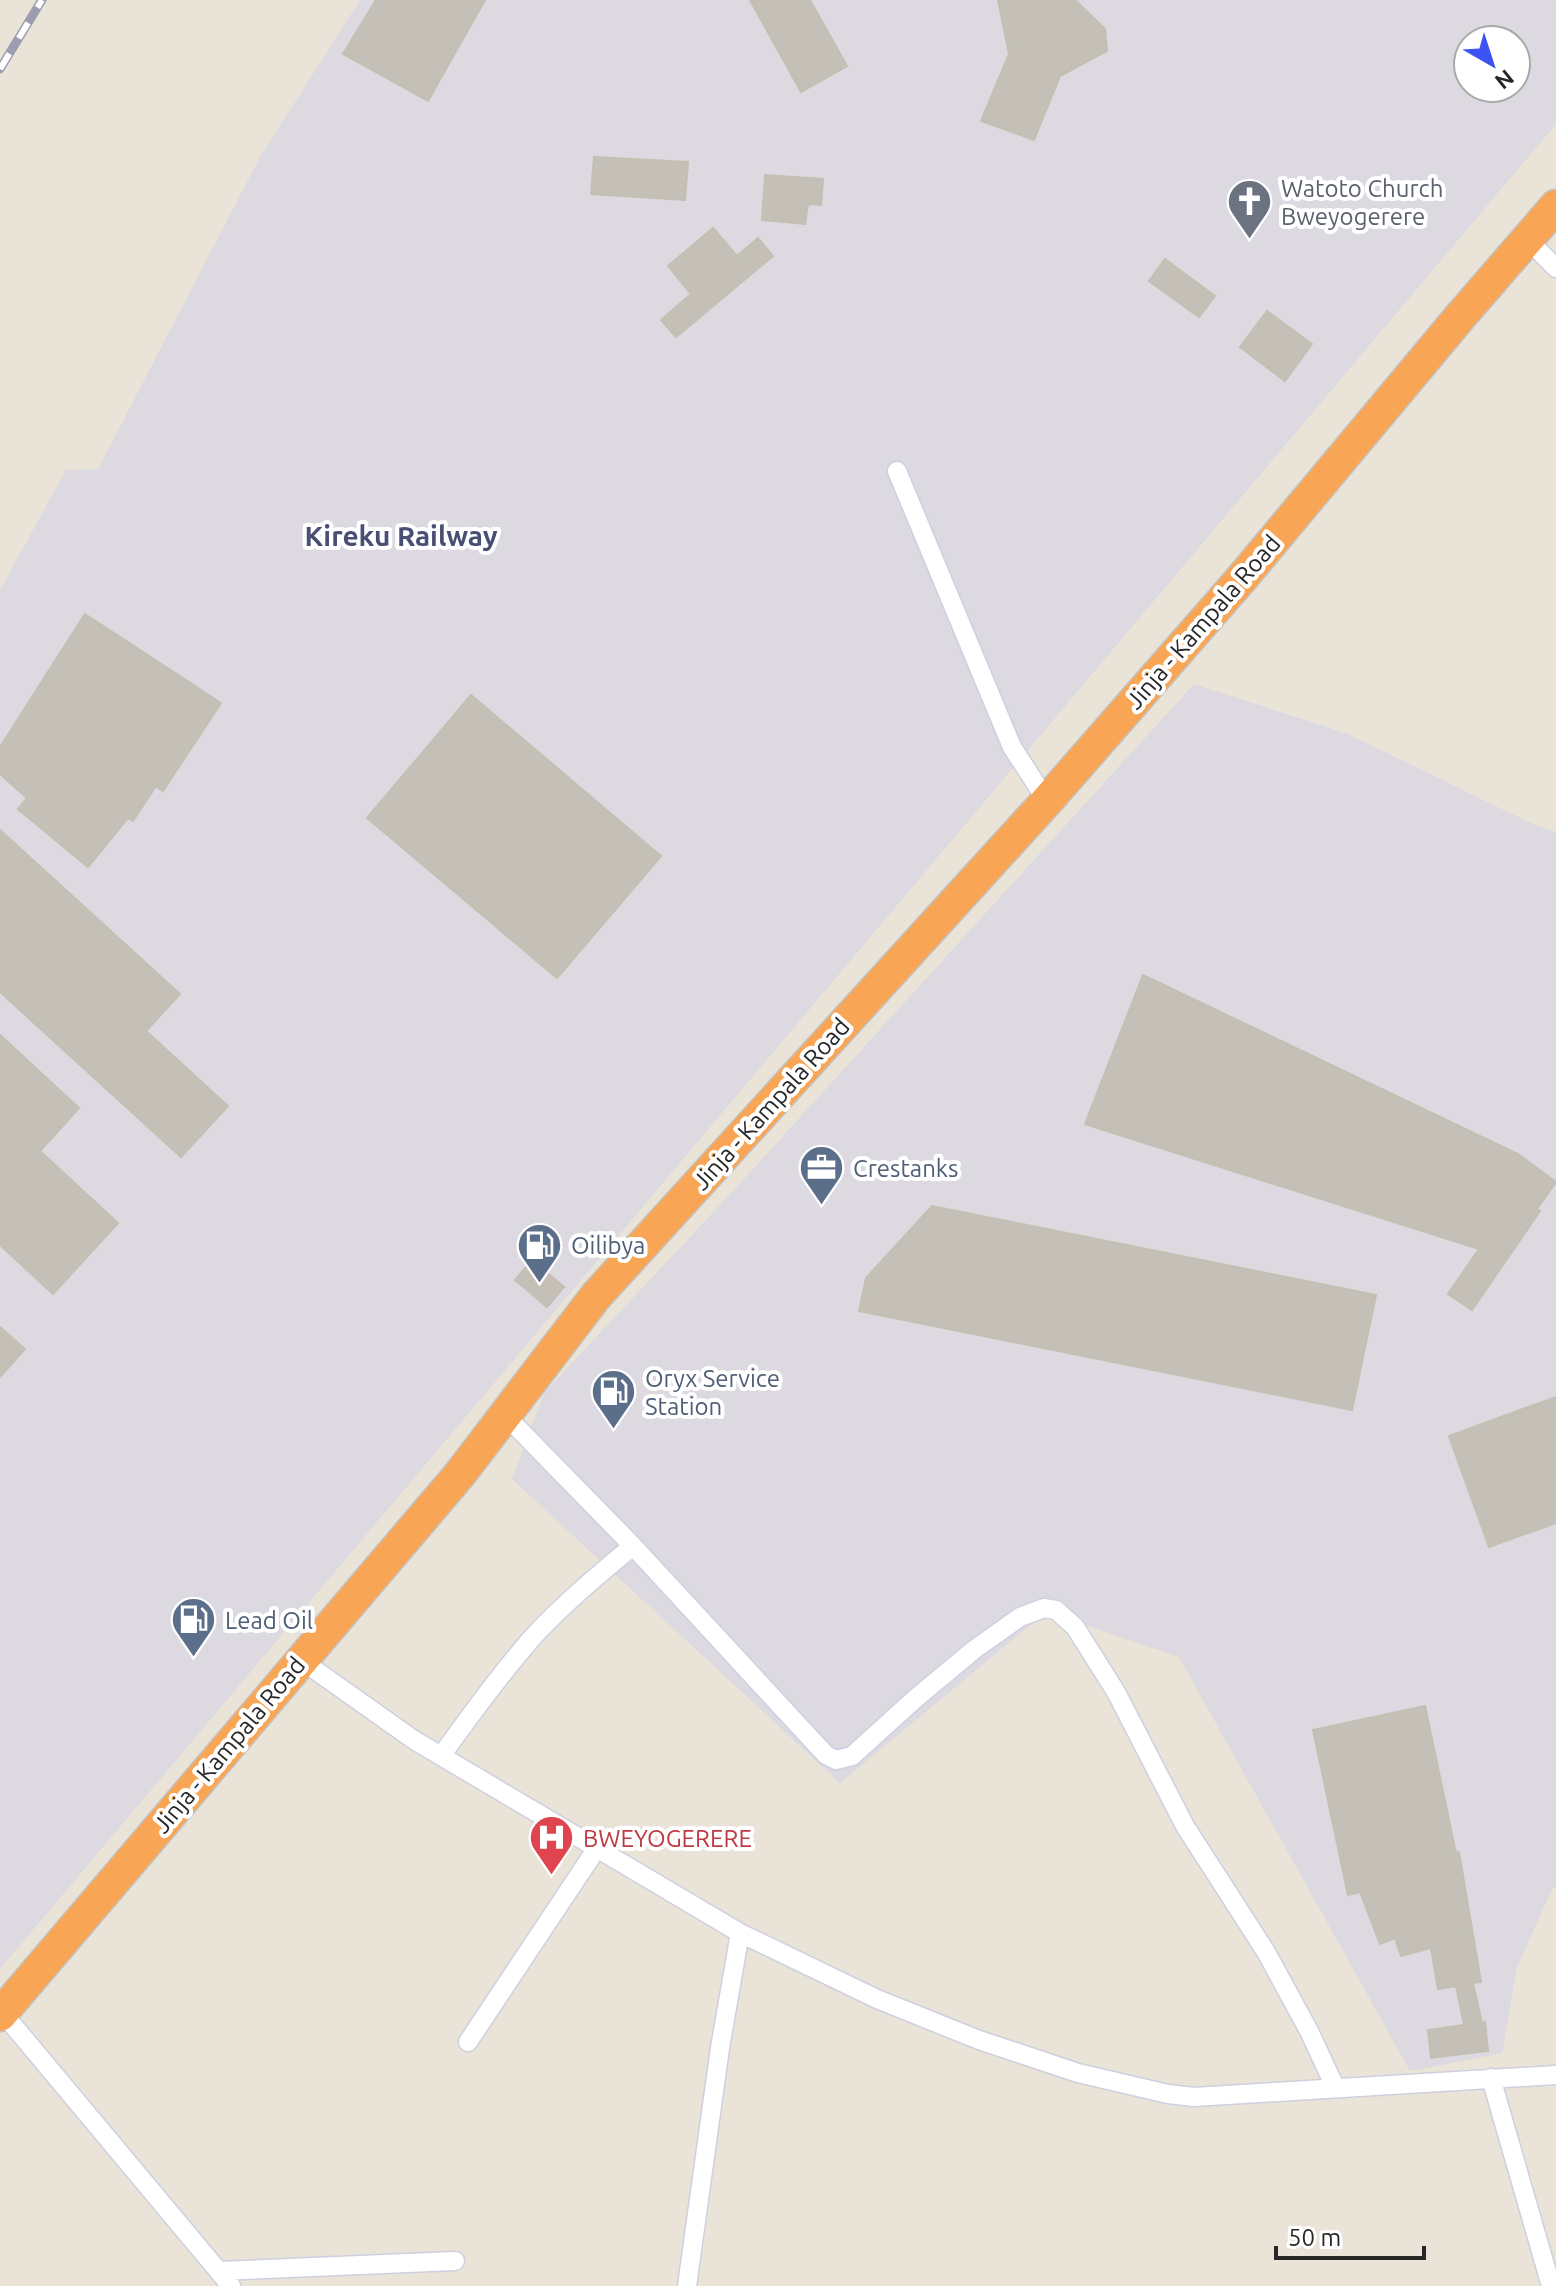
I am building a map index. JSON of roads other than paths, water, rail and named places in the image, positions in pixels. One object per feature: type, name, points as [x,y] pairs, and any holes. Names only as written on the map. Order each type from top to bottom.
[{"type":"highway","name":"Jinja - Kampala Road","points":[[1,2014],[460,1474],[596,1296],[1047,801],[1242,578],[1556,206]]},
{"type":"street","points":[[1527,239],[1556,268]]},
{"type":"street","points":[[897,471],[1012,747],[1047,801]]},
{"type":"street","points":[[505,1415],[633,1546],[826,1755],[836,1760],[852,1756],[975,1649],[1020,1617],[1044,1608],[1056,1610],[1068,1618],[1116,1692],[1197,1847],[1266,1952],[1335,2087]]},
{"type":"street","points":[[441,1756],[488,1691],[534,1636],[633,1546]]},
{"type":"street","points":[[301,1660],[414,1740],[740,1933],[877,1999],[979,2040],[1078,2073],[1155,2092],[1194,2097],[1556,2075]]},
{"type":"street","points":[[468,2042],[597,1848]]},
{"type":"street","points":[[687,2286],[720,2048],[740,1933]]},
{"type":"street","points":[[1,2014],[231,2286]]},
{"type":"street","points":[[1491,2078],[1551,2286]]},
{"type":"street","points":[[219,2271],[455,2261]]},
{"type":"railway","points":[[0,69],[42,0]]},
{"type":"place","name":"Watoto Church Bweyogerere","points":[[1250,241]]},
{"type":"place","name":"Crestanks","points":[[822,1207]]},
{"type":"place","name":"Oilibya","points":[[540,1284]]},
{"type":"place","name":"Oryx Service Station","points":[[614,1431]]},
{"type":"place","name":"Lead Oil","points":[[194,1659]]},
{"type":"place","name":"BWEYOGERERE","points":[[552,1877]]},
{"type":"district","name":"Kireku Railway","points":[[401,535]]}]
